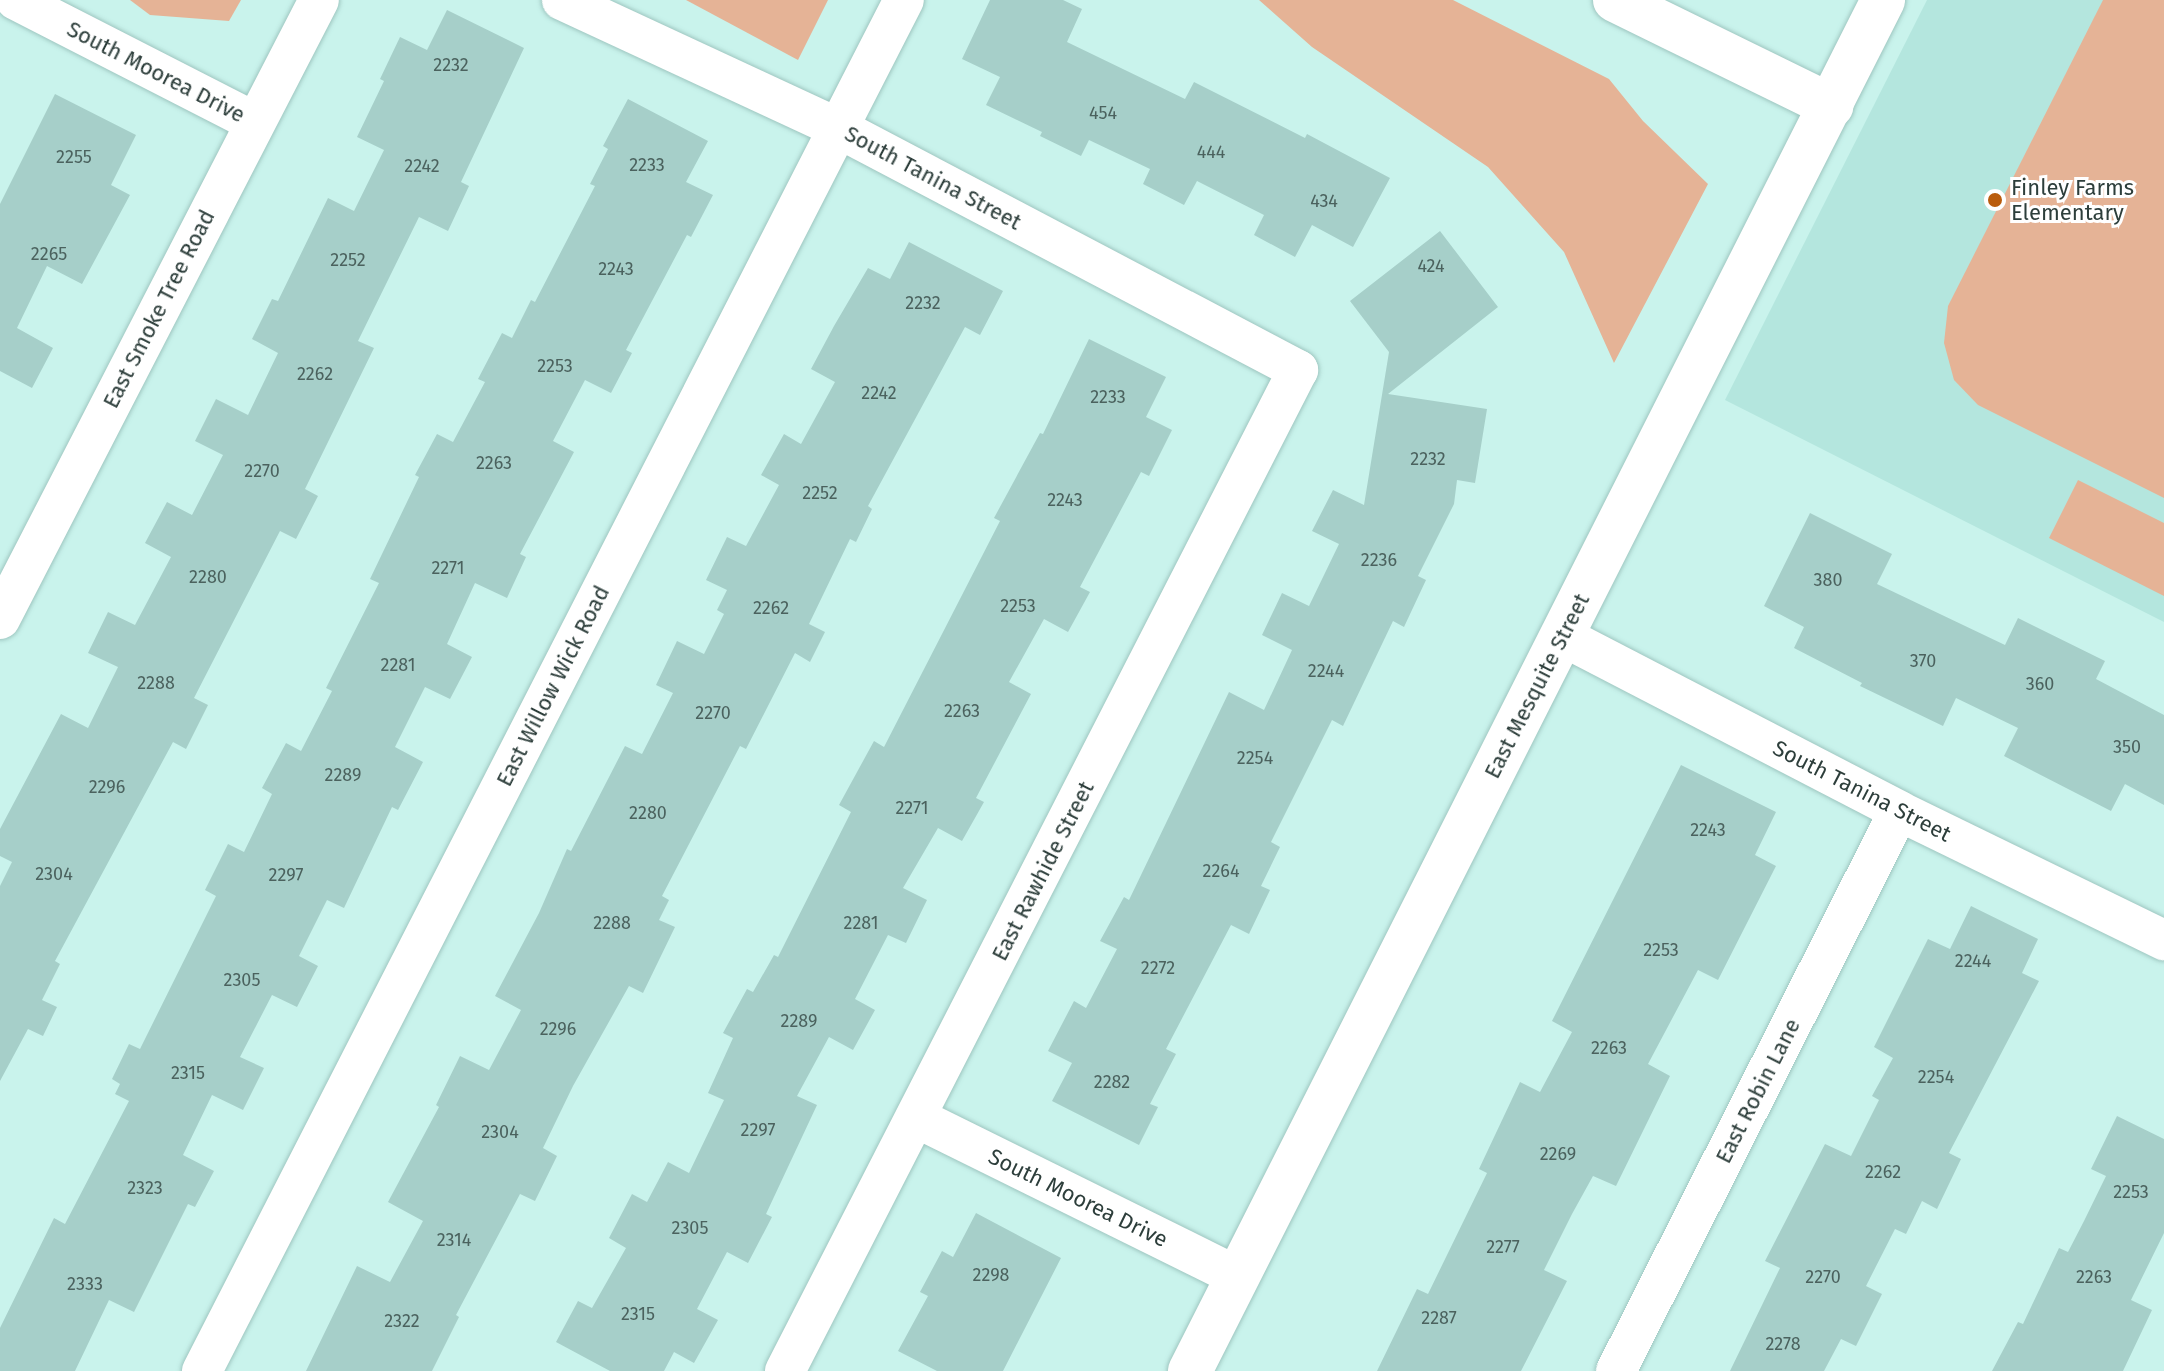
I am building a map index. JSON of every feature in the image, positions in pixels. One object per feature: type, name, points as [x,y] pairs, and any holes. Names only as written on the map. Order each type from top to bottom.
[{"type":"street","name":"South Moorea Drive","points":[[16,0],[254,122]]},
{"type":"street","name":"East Smoke Tree Road","points":[[0,619],[319,0]]},
{"type":"street","name":"South Tanina Street","points":[[562,0],[838,128],[1298,370]]},
{"type":"street","name":"East Willow Wick Road","points":[[202,1371],[904,0]]},
{"type":"street","points":[[1615,0],[1831,106]]},
{"type":"street","name":"East Mesquite Street","points":[[1190,1371],[1883,0]]},
{"type":"street","name":"East Rawhide Street","points":[[785,1371],[1298,370]]},
{"type":"street","name":"South Tanina Street","points":[[1562,636],[1899,811],[2164,940]]},
{"type":"street","name":"East Robin Lane","points":[[1616,1371],[1899,811]]},
{"type":"street","name":"South Moorea Drive","points":[[917,1118],[1239,1277]]},
{"type":"shaded area","points":[[130,0],[241,0],[229,21],[150,15]]},
{"type":"shaded area","points":[[686,0],[828,0],[798,60]]},
{"type":"shaded area","points":[[1259,0],[1453,0],[1609,79],[1643,121],[1708,184],[1614,363],[1564,252],[1488,167],[1312,47]]},
{"type":"shaded area","name":"Finley Farms Elementary","points":[[1927,0],[2164,0],[2164,622],[1725,400]]},
{"type":"shaded area","points":[[2103,0],[2164,0],[2164,498],[1978,405],[1954,380],[1944,343],[1948,306]]},
{"type":"shaded area","points":[[2078,480],[2164,523],[2164,596],[2049,538]]},
{"type":"building","points":[[990,0],[1063,0],[1082,9],[1067,42],[1185,99],[1194,82],[1305,138],[1307,134],[1390,178],[1353,247],[1312,225],[1295,257],[1254,235],[1264,215],[1197,181],[1184,205],[1143,184],[1150,169],[1089,140],[1081,156],[1040,136],[1042,132],[986,105],[1000,77],[962,59]]},
{"type":"building","points":[[447,10],[524,48],[461,182],[469,186],[448,231],[419,217],[358,341],[374,348],[305,489],[318,496],[296,539],[280,531],[194,698],[208,705],[186,749],[173,742],[55,961],[60,964],[42,1000],[57,1007],[43,1036],[28,1029],[0,1081],[0,886],[12,862],[0,856],[0,829],[61,714],[88,728],[118,667],[88,653],[108,612],[135,625],[171,557],[145,543],[167,502],[192,515],[223,455],[195,441],[216,399],[248,415],[278,353],[252,339],[272,299],[278,301],[328,198],[354,211],[384,150],[357,137],[384,81],[380,79],[400,37],[427,50]]},
{"type":"building","points":[[55,94],[136,135],[111,185],[130,195],[82,284],[47,266],[17,328],[53,348],[32,388],[0,371],[0,204]]},
{"type":"building","points":[[628,99],[708,141],[686,182],[713,195],[691,237],[687,235],[626,350],[632,353],[611,393],[585,380],[553,441],[574,452],[520,554],[526,557],[507,598],[475,583],[447,644],[472,657],[450,699],[425,687],[395,747],[423,762],[398,810],[392,807],[344,908],[327,900],[299,956],[318,966],[297,1007],[272,995],[240,1057],[264,1068],[243,1110],[212,1095],[183,1155],[214,1171],[195,1207],[188,1204],[134,1312],[109,1300],[75,1371],[0,1371],[0,1328],[54,1218],[65,1224],[129,1101],[115,1094],[120,1084],[112,1079],[129,1044],[140,1049],[216,896],[205,890],[228,844],[244,852],[272,794],[262,788],[286,743],[301,751],[332,691],[326,688],[379,583],[370,579],[419,477],[415,475],[437,434],[453,442],[485,382],[478,379],[502,333],[512,338],[531,300],[535,302],[595,186],[590,184],[608,149],[603,146]]},
{"type":"building","points":[[1440,231],[1498,307],[1388,394],[1487,409],[1475,483],[1457,480],[1454,504],[1418,576],[1426,580],[1404,627],[1393,621],[1343,726],[1332,720],[1271,842],[1280,847],[1261,886],[1270,890],[1249,934],[1231,925],[1166,1049],[1176,1054],[1150,1104],[1158,1107],[1139,1145],[1052,1101],[1072,1063],[1048,1051],[1074,1001],[1086,1008],[1117,949],[1100,941],[1124,897],[1129,900],[1229,692],[1264,710],[1292,650],[1262,635],[1282,593],[1309,606],[1339,544],[1312,531],[1333,490],[1364,505],[1389,352],[1350,301]]},
{"type":"building","points":[[909,242],[1003,291],[980,335],[965,327],[868,506],[872,509],[856,542],[850,539],[809,624],[825,632],[810,662],[795,653],[746,749],[740,746],[662,896],[669,900],[659,920],[675,927],[643,993],[629,986],[573,1086],[543,1148],[557,1156],[535,1201],[520,1194],[456,1315],[459,1317],[432,1371],[306,1371],[357,1266],[390,1282],[423,1221],[388,1202],[439,1107],[436,1105],[460,1056],[489,1070],[521,1010],[495,996],[539,913],[567,849],[571,851],[625,746],[642,754],[673,693],[656,685],[677,641],[704,654],[724,614],[717,610],[727,590],[706,580],[727,537],[746,546],[779,485],[761,475],[784,434],[801,444],[835,382],[811,369],[834,326],[868,268],[890,279]]},
{"type":"building","points":[[1089,339],[1166,377],[1146,417],[1172,430],[1149,476],[1141,472],[1080,587],[1090,592],[1068,632],[1044,619],[1009,682],[1031,694],[976,798],[984,802],[962,841],[938,828],[903,888],[927,900],[906,943],[888,935],[855,999],[875,1010],[853,1050],[829,1037],[797,1096],[817,1105],[766,1214],[772,1217],[748,1263],[727,1252],[697,1309],[718,1320],[694,1363],[674,1352],[664,1371],[610,1371],[556,1342],[578,1301],[592,1308],[626,1248],[609,1238],[632,1194],[647,1202],[668,1162],[689,1173],[724,1100],[708,1093],[733,1038],[723,1033],[747,989],[753,992],[774,955],[778,957],[851,812],[839,805],[874,741],[884,747],[1000,521],[994,518],[1040,433],[1043,434]]},
{"type":"building","points":[[1810,513],[1892,554],[1877,584],[2005,645],[2018,618],[2105,661],[2096,679],[2164,715],[2164,805],[2125,784],[2111,811],[2004,756],[2018,728],[1956,698],[1943,726],[1860,686],[1862,683],[1794,648],[1804,627],[1764,606]]},
{"type":"building","points":[[1681,765],[1776,812],[1755,855],[1776,866],[1718,980],[1698,970],[1648,1064],[1670,1076],[1616,1186],[1593,1176],[1572,1214],[1544,1270],[1567,1281],[1521,1371],[1377,1371],[1417,1289],[1428,1294],[1487,1173],[1479,1169],[1520,1082],[1540,1092],[1572,1032],[1552,1021]]},
{"type":"building","points":[[1971,906],[2038,939],[2022,973],[2039,981],[1949,1153],[1961,1159],[1937,1209],[1922,1201],[1906,1234],[1895,1229],[1866,1286],[1882,1294],[1856,1346],[1841,1339],[1824,1371],[1730,1371],[1780,1268],[1765,1261],[1825,1144],[1851,1156],[1879,1100],[1872,1096],[1893,1058],[1874,1047],[1928,939],[1950,949]]},
{"type":"building","points":[[2117,1116],[2164,1139],[2164,1233],[2131,1300],[2152,1310],[2123,1371],[1992,1371],[2018,1322],[2023,1324],[2059,1248],[2068,1252],[2084,1221],[2106,1176],[2091,1169]]},
{"type":"building","points":[[976,1213],[1061,1258],[1003,1371],[937,1371],[898,1351],[928,1296],[920,1292],[942,1251],[953,1257]]},
{"type":"place","name":"Finley Farms Elementary","points":[[1995,200]]}]
